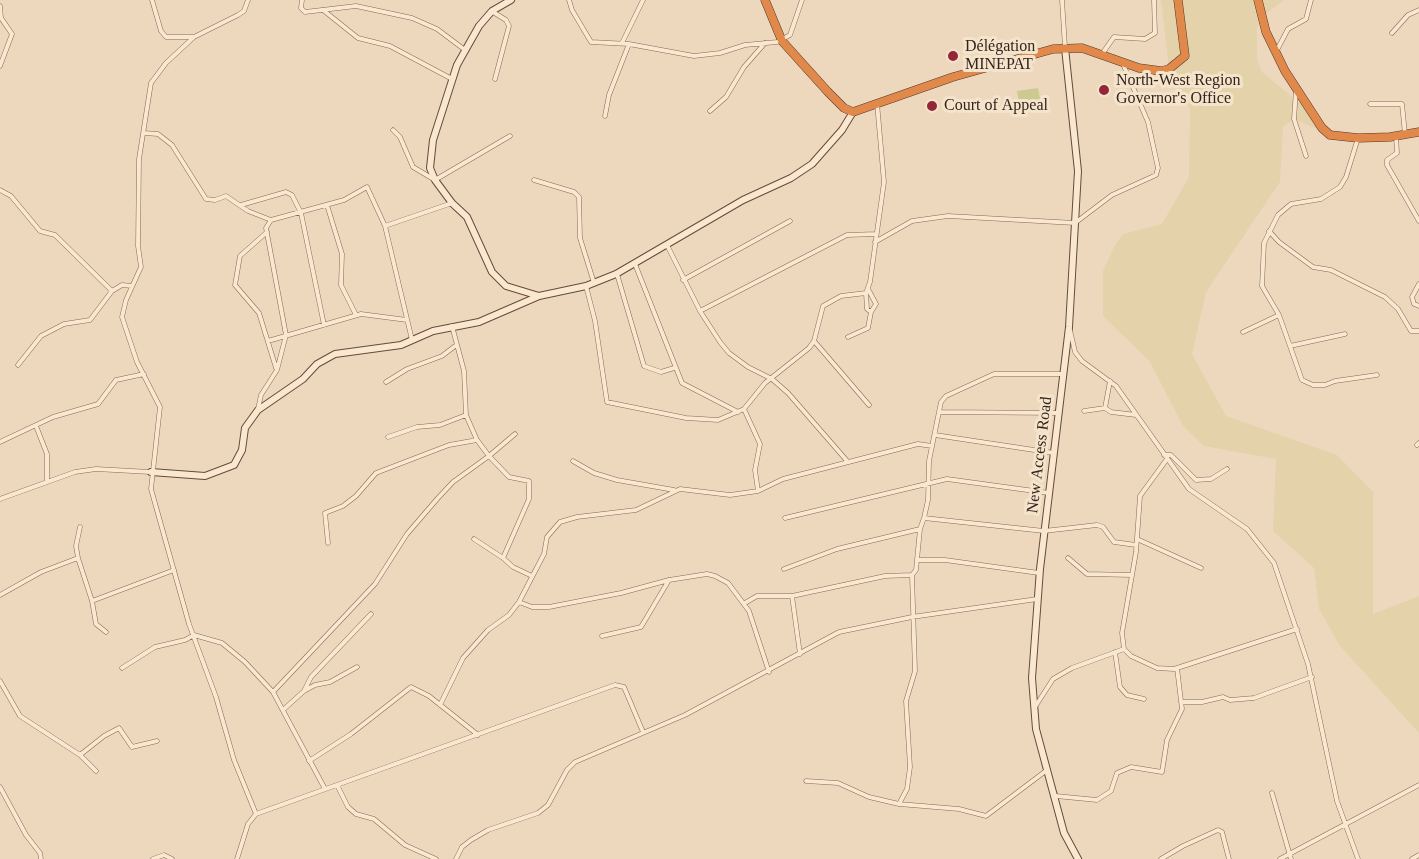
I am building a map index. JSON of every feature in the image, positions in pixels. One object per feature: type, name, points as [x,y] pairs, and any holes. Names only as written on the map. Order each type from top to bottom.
[{"type":"highway","points":[[765,0],[782,40],[828,92],[844,108],[853,112],[953,77],[1065,48],[1082,48],[1122,62],[1161,71],[1178,64],[1185,56],[1178,0]]},
{"type":"highway","points":[[1258,0],[1266,32],[1276,55],[1322,128],[1330,135],[1358,138],[1401,136],[1419,132]]},
{"type":"street","points":[[152,0],[161,31],[166,37],[194,38]]},
{"type":"street","points":[[248,0],[244,11],[194,38],[166,63],[151,82],[139,159],[138,246],[141,267],[122,308],[123,326],[160,407],[151,472],[151,489],[231,752],[256,814]]},
{"type":"street","points":[[302,0],[303,11],[369,7],[412,18],[437,29],[465,50]]},
{"type":"street","points":[[511,0],[492,11],[465,50],[433,140],[430,168],[435,180],[452,203],[467,217],[492,272],[506,286],[539,296]]},
{"type":"street","points":[[570,0],[572,10],[591,42],[622,43],[694,56],[782,40],[790,35],[802,0]]},
{"type":"street","points":[[622,43],[643,0]]},
{"type":"street","points":[[1062,0],[1065,48]]},
{"type":"street","points":[[1102,55],[1114,37],[1145,39],[1155,33],[1154,0]]},
{"type":"street","points":[[1276,55],[1283,34],[1293,25],[1306,19],[1311,0]]},
{"type":"street","points":[[0,6],[1,18],[12,34],[0,66]]},
{"type":"street","points":[[1392,33],[1408,15],[1419,9]]},
{"type":"street","points":[[322,10],[358,38],[390,46],[453,80]]},
{"type":"street","points":[[492,11],[506,20],[509,26],[495,79]]},
{"type":"street","points":[[710,111],[726,98],[744,67],[765,43]]},
{"type":"street","points":[[605,116],[609,95],[629,44]]},
{"type":"street","name":"New Access Road","points":[[1065,48],[1078,171],[1070,327],[1044,531],[1032,678],[1033,710],[1064,833],[1078,859]]},
{"type":"street","points":[[875,242],[902,225],[948,216],[1075,223],[1112,195],[1156,175],[1158,168],[1148,122],[1122,62]]},
{"type":"street","points":[[1296,89],[1294,119],[1306,156]]},
{"type":"street","points":[[871,312],[867,309],[867,291],[884,182],[877,103]]},
{"type":"street","points":[[1370,104],[1402,104],[1401,136],[1397,153],[1387,160],[1387,165],[1419,221]]},
{"type":"street","points":[[0,499],[75,472],[96,469],[205,476],[226,470],[238,459],[245,428],[258,410],[303,379],[317,364],[335,354],[412,341],[452,326],[479,322],[539,296],[594,284],[616,274],[812,164],[842,130],[853,112]]},
{"type":"street","points":[[393,130],[400,137],[413,167],[435,180]]},
{"type":"street","points":[[144,133],[158,134],[171,145],[206,199],[215,200],[226,196],[271,220]]},
{"type":"street","points":[[435,180],[510,136]]},
{"type":"street","points":[[1358,138],[1341,187],[1321,199],[1291,204],[1278,215],[1263,248],[1262,286],[1279,315],[1302,380],[1307,383],[1325,385],[1335,381],[1377,375]]},
{"type":"street","points":[[534,180],[574,192],[579,197],[580,238],[594,284]]},
{"type":"street","points":[[258,410],[261,395],[277,370],[286,335],[267,232],[267,224],[271,220],[344,200],[366,186],[377,204],[385,226],[412,341]]},
{"type":"street","points":[[0,190],[16,201],[40,231],[55,235],[112,291]]},
{"type":"street","points":[[241,205],[289,192],[301,213],[324,325]]},
{"type":"street","points":[[385,226],[452,203]]},
{"type":"street","points":[[327,205],[342,254],[339,278],[356,316]]},
{"type":"street","points":[[683,280],[790,221]]},
{"type":"street","points":[[1269,231],[1279,242],[1313,267],[1331,270],[1385,297],[1398,309],[1411,331],[1419,331]]},
{"type":"street","points":[[267,232],[240,255],[235,285],[259,313],[277,370]]},
{"type":"street","points":[[700,311],[847,235],[876,234]]},
{"type":"street","points":[[667,244],[700,311],[729,353],[748,367],[772,379],[848,462]]},
{"type":"street","points":[[635,264],[674,368],[685,385],[738,412]]},
{"type":"street","points":[[616,274],[644,366],[661,372],[674,368]]},
{"type":"street","points":[[1419,284],[1412,297],[1414,304],[1419,306]]},
{"type":"street","points":[[18,365],[33,344],[53,328],[90,320],[112,291],[122,285],[132,286]]},
{"type":"street","points":[[586,286],[595,321],[607,402],[687,418],[718,420],[744,409],[765,383],[814,341],[823,306],[841,296],[867,291]]},
{"type":"street","points":[[848,337],[868,328],[871,312],[876,304],[867,291]]},
{"type":"street","points":[[268,341],[367,314],[407,320]]},
{"type":"street","points":[[1243,332],[1279,315]]},
{"type":"street","points":[[452,326],[455,346],[464,371],[466,415],[477,440],[500,470],[509,477],[527,480],[530,488],[529,499],[502,558]]},
{"type":"street","points":[[1070,327],[1076,352],[1082,361],[1110,381],[1189,489],[1247,529],[1274,563],[1298,629],[1312,677],[1337,801],[1358,859]]},
{"type":"street","points":[[1290,346],[1345,334]]},
{"type":"street","points":[[814,341],[869,405]]},
{"type":"street","points":[[386,382],[408,369],[442,356],[455,346]]},
{"type":"street","points":[[0,442],[36,426],[98,404],[116,380],[144,374]]},
{"type":"street","points":[[898,804],[907,789],[910,766],[906,701],[915,671],[912,575],[918,560],[920,529],[928,501],[932,446],[939,412],[946,396],[994,374],[1065,374]]},
{"type":"street","points":[[1105,408],[1110,381]]},
{"type":"street","points":[[1084,411],[1105,408],[1111,412],[1137,415]]},
{"type":"street","points":[[744,409],[760,444],[755,470],[758,491]]},
{"type":"street","points":[[939,412],[1059,413]]},
{"type":"street","points":[[388,437],[417,427],[440,425],[466,415]]},
{"type":"street","points":[[36,426],[47,454],[47,482]]},
{"type":"street","points":[[273,692],[375,584],[407,534],[453,482],[515,434]]},
{"type":"street","points":[[935,435],[1054,453]]},
{"type":"street","points":[[328,543],[325,513],[356,496],[376,473],[449,445],[477,440]]},
{"type":"street","points":[[573,461],[594,473],[617,480],[675,490],[730,495],[758,491],[783,479],[918,444],[932,446]]},
{"type":"street","points":[[1166,457],[1174,457],[1196,480],[1211,479],[1227,468]]},
{"type":"street","points":[[1166,457],[1140,496],[1137,539],[1122,633],[1124,650],[1131,656],[1157,668],[1177,668],[1298,629]]},
{"type":"street","points":[[785,518],[928,483],[959,480],[1049,493]]},
{"type":"street","points":[[440,705],[463,658],[488,630],[509,615],[519,602],[544,555],[548,537],[560,522],[577,517],[636,510],[675,490]]},
{"type":"street","points":[[924,518],[1044,531],[1097,525],[1102,527],[1114,542],[1136,545]]},
{"type":"street","points":[[80,527],[76,546],[78,558],[92,601],[96,624],[106,632]]},
{"type":"street","points":[[784,569],[837,549],[920,529]]},
{"type":"street","points":[[474,539],[513,567],[532,576]]},
{"type":"street","points":[[1137,539],[1201,568]]},
{"type":"street","points":[[0,595],[40,572],[78,558]]},
{"type":"street","points":[[1068,558],[1087,574],[1132,575]]},
{"type":"street","points":[[918,560],[945,560],[1040,573]]},
{"type":"street","points":[[92,601],[174,570]]},
{"type":"street","points":[[519,602],[532,607],[549,607],[621,593],[669,580],[707,574],[715,576],[728,583],[745,603],[769,672]]},
{"type":"street","points":[[745,603],[756,596],[792,596],[885,576],[912,575]]},
{"type":"street","points":[[602,636],[641,627],[669,580]]},
{"type":"street","points":[[792,596],[800,654]]},
{"type":"street","points":[[456,859],[462,847],[488,830],[538,813],[548,805],[567,770],[575,762],[685,715],[839,633],[912,617],[1038,599]]},
{"type":"street","points":[[304,692],[316,671],[371,614]]},
{"type":"street","points":[[122,668],[155,647],[185,640],[194,635],[222,644],[245,662],[273,692],[325,789]]},
{"type":"street","points":[[1033,710],[1053,679],[1072,668],[1124,650]]},
{"type":"street","points":[[1115,652],[1120,687],[1127,695],[1144,699]]},
{"type":"street","points":[[283,710],[315,685],[330,682],[357,667]]},
{"type":"street","points":[[1056,796],[1099,800],[1111,791],[1117,773],[1131,767],[1162,771],[1166,745],[1180,714],[1177,668]]},
{"type":"street","points":[[1181,702],[1202,702],[1223,697],[1230,700],[1254,698],[1312,677]]},
{"type":"street","points":[[0,681],[20,716],[80,755],[96,771]]},
{"type":"street","points":[[237,859],[248,824],[256,814],[619,685],[624,687],[644,732]]},
{"type":"street","points":[[309,761],[351,734],[411,687],[420,690],[479,735]]},
{"type":"street","points":[[80,755],[104,736],[119,728],[132,747],[156,741]]},
{"type":"street","points":[[806,781],[838,783],[869,796],[898,804],[959,809],[986,816],[1048,770]]},
{"type":"street","points":[[1280,859],[1290,857],[1344,823],[1419,784]]},
{"type":"street","points":[[337,785],[348,807],[356,814],[374,819],[405,845],[436,859]]},
{"type":"street","points":[[0,787],[26,835],[40,853],[41,859]]},
{"type":"street","points":[[1272,793],[1290,857]]},
{"type":"street","points":[[1164,858],[1183,846],[1220,830],[1229,859]]},
{"type":"street","points":[[153,859],[164,855],[172,859]]},
{"type":"street","points":[[1412,859],[1419,855]]},
{"type":"shaded area","points":[[1161,0],[1284,0],[1262,17],[1257,29],[1257,60],[1262,72],[1330,128],[1330,135],[1294,119],[1283,127],[1280,182],[1206,292],[1192,354],[1226,416],[1337,455],[1373,492],[1373,614],[1419,596],[1419,733],[1340,646],[1319,609],[1314,568],[1273,531],[1276,459],[1204,446],[1183,426],[1150,362],[1103,316],[1103,271],[1115,245],[1123,234],[1162,224],[1189,177],[1190,109],[1169,69]]},
{"type":"shaded area","points":[[1038,88],[1042,109],[1021,113],[1017,91]]},
{"type":"place","name":"Délégation MINEPAT","points":[[953,56]]},
{"type":"place","name":"North-West Region Governor's Office","points":[[1104,90]]},
{"type":"place","name":"Court of Appeal","points":[[932,106]]}]
